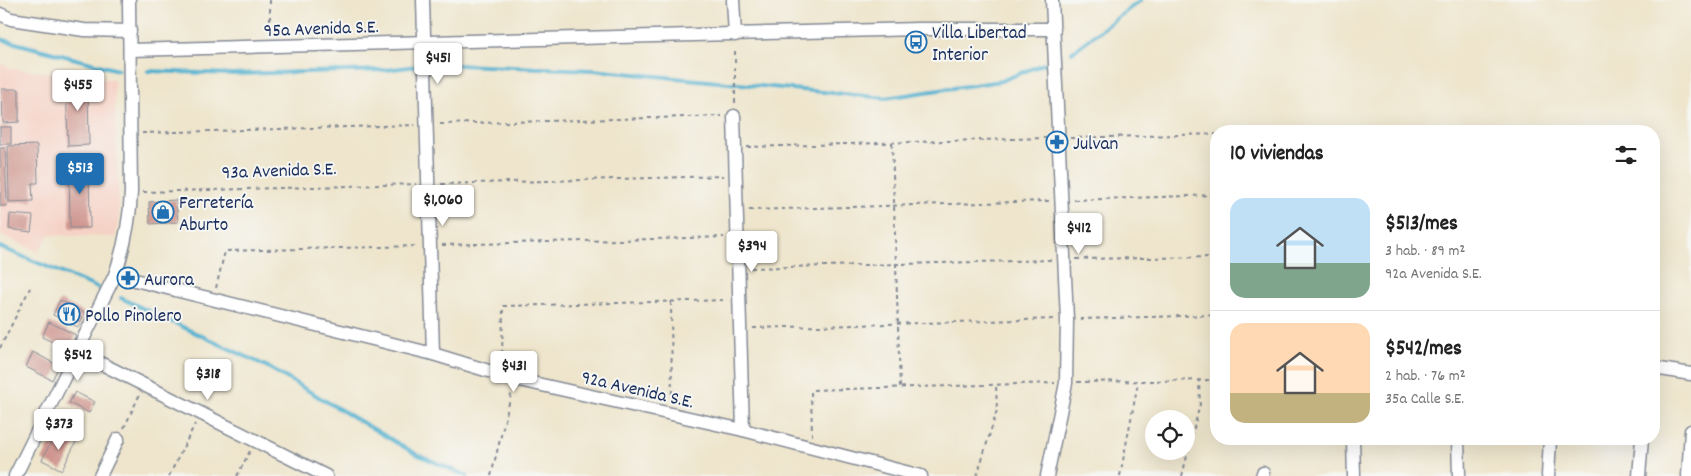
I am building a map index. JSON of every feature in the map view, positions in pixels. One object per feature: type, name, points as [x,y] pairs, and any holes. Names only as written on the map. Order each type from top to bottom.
[{"type":"street","points":[[16,476],[115,276],[130,221],[129,0]]},
{"type":"street","points":[[423,0],[433,354]]},
{"type":"street","points":[[733,0],[735,35]]},
{"type":"street","points":[[1047,476],[1066,383],[1067,319],[1066,259],[1052,0]]},
{"type":"street","points":[[0,14],[11,19],[84,30],[130,31]]},
{"type":"street","name":"95a Avenida S.E.","points":[[130,50],[918,29],[1054,29]]},
{"type":"street","points":[[734,116],[743,430]]},
{"type":"street","name":"92a Avenida S.E.","points":[[115,276],[433,354],[515,379],[743,430],[921,476]]},
{"type":"street","points":[[78,352],[326,476]]},
{"type":"street","points":[[1660,369],[1691,374]]},
{"type":"street","points":[[1688,476],[1691,431]]},
{"type":"street","points":[[100,476],[118,439]]},
{"type":"street","points":[[1353,445],[1354,476]]},
{"type":"street","points":[[1458,445],[1459,476]]},
{"type":"street","points":[[1548,476],[1550,445]]},
{"type":"street","points":[[1639,476],[1642,445]]},
{"type":"path","points":[[270,0],[270,47]]},
{"type":"path","points":[[735,35],[736,90]]},
{"type":"path","points":[[735,147],[1210,134]]},
{"type":"path","points":[[892,143],[900,387]]},
{"type":"path","name":"93a Avenida S.E.","points":[[131,192],[736,175]]},
{"type":"path","points":[[737,210],[1210,195]]},
{"type":"path","points":[[213,300],[225,251],[738,236]]},
{"type":"path","points":[[738,269],[1066,259],[1210,257]]},
{"type":"path","points":[[0,348],[30,288]]},
{"type":"path","points":[[502,375],[503,306],[740,300]]},
{"type":"path","points":[[672,302],[672,414]]},
{"type":"path","points":[[740,328],[1210,315]]},
{"type":"path","points":[[491,476],[515,379]]},
{"type":"path","points":[[812,448],[811,390],[1210,380]]},
{"type":"path","points":[[1182,476],[1200,404],[1199,381]]},
{"type":"path","points":[[1120,476],[1138,382]]},
{"type":"path","points":[[118,439],[145,385]]},
{"type":"path","points":[[977,476],[996,410],[996,385]]},
{"type":"path","points":[[169,476],[201,413]]},
{"type":"path","points":[[237,476],[255,440]]},
{"type":"shaded area","points":[[0,63],[12,69],[114,80],[119,216],[115,237],[49,235],[38,252],[0,234]]},
{"type":"building","points":[[66,79],[88,79],[89,145],[68,146]]},
{"type":"building","points":[[2,89],[19,89],[19,122],[3,123]]},
{"type":"building","points":[[0,127],[11,127],[11,144],[0,144]]},
{"type":"building","points":[[37,145],[38,183],[32,183],[33,201],[9,202],[8,146]]},
{"type":"building","points":[[0,148],[5,148],[7,206],[0,206]]},
{"type":"building","points":[[69,162],[89,162],[90,228],[70,228]]},
{"type":"building","name":"Ferretería Aburto","points":[[176,200],[178,222],[150,224],[149,202]]},
{"type":"building","points":[[10,214],[33,216],[31,232],[9,229]]},
{"type":"building","name":"Pollo Pinolero","points":[[60,300],[85,313],[78,327],[53,315]]},
{"type":"building","points":[[49,322],[76,335],[69,350],[42,337]]},
{"type":"building","points":[[33,352],[59,366],[52,380],[26,367]]},
{"type":"building","points":[[75,392],[95,402],[89,413],[69,403]]},
{"type":"building","points":[[56,432],[76,442],[62,470],[42,460]]},
{"type":"waterway","points":[[1072,52],[1141,0]]},
{"type":"waterway","points":[[0,39],[118,70]]},
{"type":"waterway","points":[[148,71],[232,74],[385,70],[433,64],[593,70],[885,98],[1001,81],[1046,63]]},
{"type":"waterway","points":[[0,247],[98,288]]},
{"type":"waterway","points":[[121,298],[266,366],[416,454],[467,476]]},
{"type":"place","name":"Villa Libertad Interior","points":[[916,42]]},
{"type":"place","name":"Julvan","points":[[1057,142]]},
{"type":"place","name":"Ferretería Aburto","points":[[163,212]]},
{"type":"place","name":"Aurora","points":[[128,278]]},
{"type":"place","name":"Pollo Pinolero","points":[[69,314]]}]
